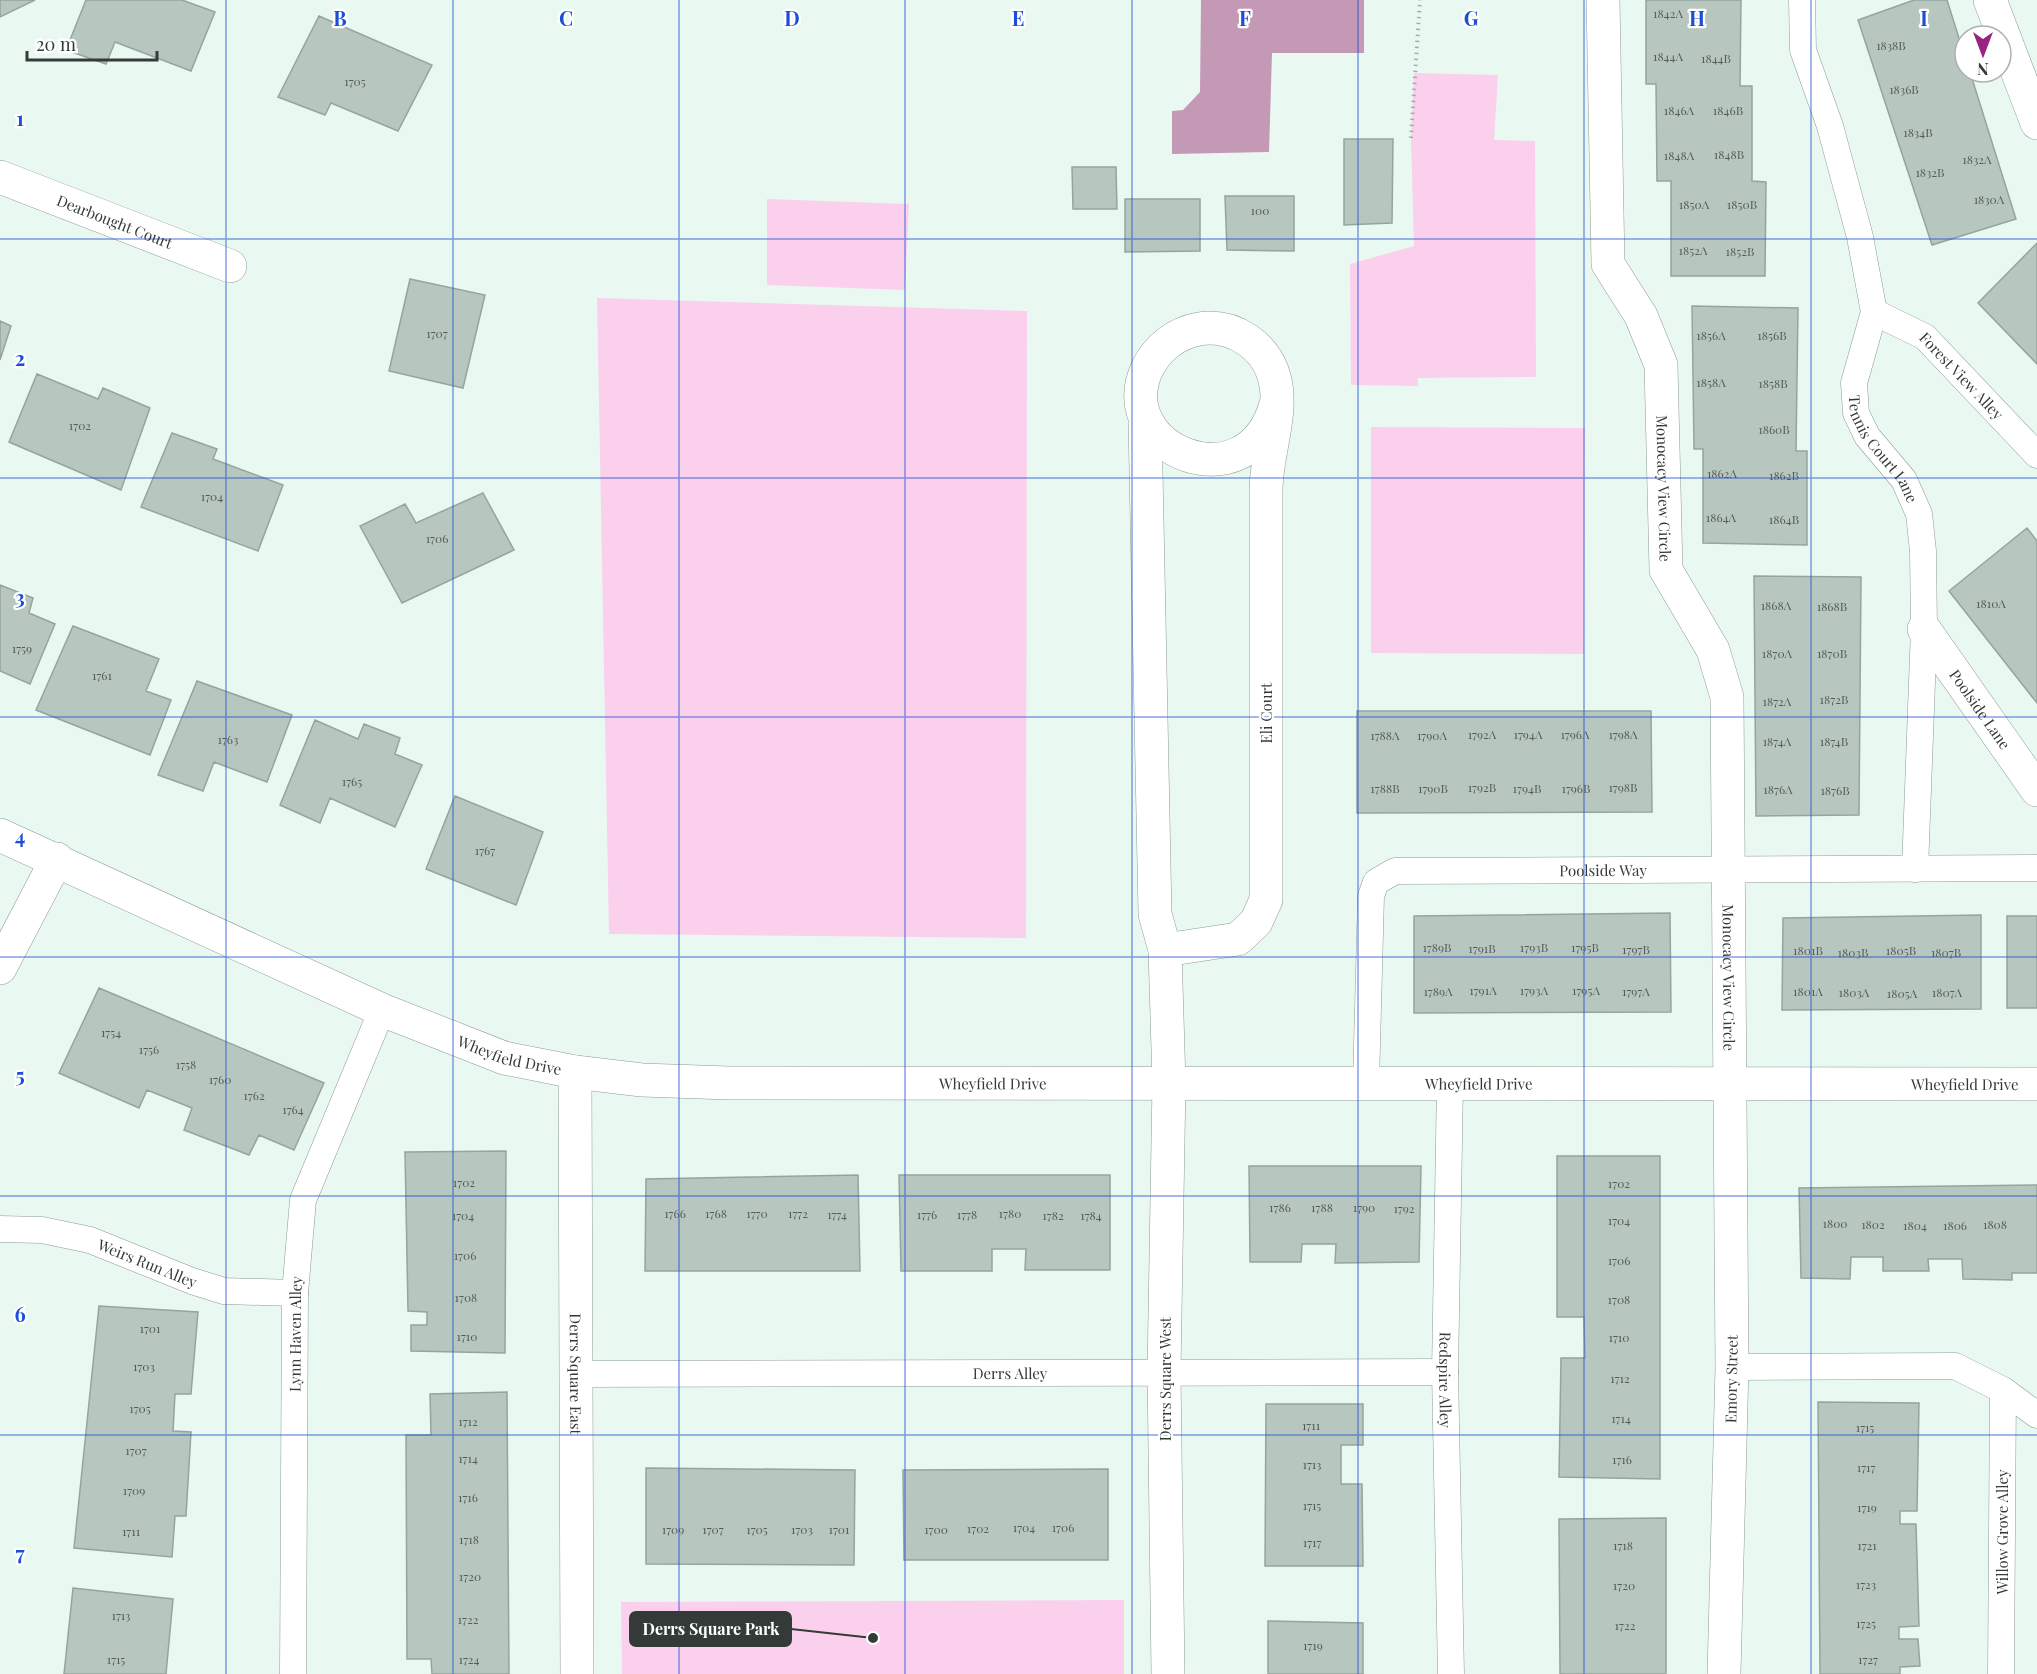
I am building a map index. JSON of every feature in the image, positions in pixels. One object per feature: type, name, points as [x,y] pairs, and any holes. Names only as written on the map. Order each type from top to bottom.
[{"type":"street","name":"Monocacy View Circle","points":[[1603,0],[1608,264],[1641,316],[1661,365],[1666,570],[1713,650],[1727,697],[1731,1084]]},
{"type":"street","points":[[1990,0],[2037,123]]},
{"type":"street","name":"Dearbought Court","points":[[0,177],[230,266]]},
{"type":"street","name":"Eli Court","points":[[1165,950],[1238,939],[1256,922],[1266,900],[1266,486],[1276,404],[1275,381],[1267,359],[1246,337],[1224,329],[1208,327],[1187,331],[1167,342],[1147,370],[1142,392],[1145,422],[1155,914],[1165,950],[1169,1083]]},
{"type":"street","points":[[1145,422],[1167,445],[1193,459],[1217,460],[1239,454],[1258,439],[1271,420],[1276,404]]},
{"type":"street","name":"Poolside Lane","points":[[1924,629],[2037,790]]},
{"type":"street","name":"Wheyfield Drive","points":[[0,835],[57,859],[382,1010],[504,1058],[575,1072],[642,1080],[729,1083],[2037,1084]]},
{"type":"street","points":[[0,968],[57,859]]},
{"type":"street","name":"Derrs Square East","points":[[575,1072],[577,1674]]},
{"type":"street","name":"Derrs Square West","points":[[1168,1674],[1164,1372],[1169,1083]]},
{"type":"street","name":"Emory Street","points":[[1724,1674],[1732,1367],[1731,1084]]},
{"type":"lane","name":"Tennis Court Lane","points":[[1802,0],[1803,50],[1830,126],[1857,226],[1874,312],[1854,383],[1856,413],[1867,436],[1904,480],[1919,514],[1923,550],[1924,629],[1915,869]]},
{"type":"lane","name":"Forest View Alley","points":[[1874,312],[1925,337],[2037,455]]},
{"type":"lane","name":"Poolside Way","points":[[1366,1083],[1371,896],[1376,882],[1395,872],[2037,868]]},
{"type":"lane","name":"Lynn Haven Alley","points":[[292,1674],[295,1293],[303,1200],[382,1010]]},
{"type":"lane","name":"Redspire Alley","points":[[1450,1084],[1444,1372],[1451,1674]]},
{"type":"lane","name":"Weirs Run Alley","points":[[0,1228],[42,1230],[90,1240],[192,1281],[224,1291],[295,1293]]},
{"type":"lane","points":[[1732,1367],[1954,1366],[2003,1390],[2037,1415]]},
{"type":"lane","name":"Derrs Alley","points":[[576,1374],[1444,1372]]},
{"type":"lane","name":"Willow Grove Alley","points":[[2001,1674],[2003,1390]]},
{"type":"path","points":[[1411,138],[1420,0]]},
{"type":"shaded area","points":[[1201,0],[1364,0],[1364,53],[1272,53],[1269,152],[1172,154],[1172,111],[1183,110],[1200,92]]},
{"type":"shaded area","points":[[1414,73],[1498,75],[1494,140],[1535,141],[1536,377],[1418,378],[1418,386],[1351,385],[1350,264],[1414,246],[1411,138]]},
{"type":"shaded area","points":[[767,199],[909,204],[905,290],[767,285]]},
{"type":"shaded area","points":[[597,298],[1027,311],[1026,938],[609,934]]},
{"type":"shaded area","points":[[1371,427],[1585,428],[1584,654],[1371,653]]},
{"type":"shaded area","points":[[1124,1600],[1124,1674],[622,1674],[621,1602]]},
{"type":"building","points":[[0,0],[35,0],[0,17]]},
{"type":"building","points":[[86,0],[182,0],[215,12],[191,71],[115,42],[106,64],[66,50]]},
{"type":"building","points":[[1646,0],[1741,0],[1740,86],[1752,86],[1752,181],[1766,182],[1765,276],[1671,276],[1671,181],[1657,181],[1656,84],[1646,84]]},
{"type":"building","points":[[1914,0],[1947,0],[1955,24],[1953,84],[1974,84],[2016,219],[1932,245],[1858,20]]},
{"type":"building","points":[[319,16],[432,65],[398,131],[331,103],[325,115],[278,97]]},
{"type":"building","points":[[1344,139],[1393,139],[1392,223],[1344,225]]},
{"type":"building","points":[[1072,167],[1116,167],[1117,209],[1073,209]]},
{"type":"building","points":[[1225,196],[1294,196],[1294,251],[1227,250]]},
{"type":"building","points":[[1125,199],[1200,199],[1200,251],[1125,252]]},
{"type":"building","points":[[2037,243],[2037,364],[1978,303]]},
{"type":"building","points":[[410,279],[485,295],[463,388],[389,371]]},
{"type":"building","points":[[1692,306],[1798,308],[1796,451],[1807,451],[1807,545],[1703,543],[1703,449],[1694,449]]},
{"type":"building","points":[[0,321],[11,326],[0,360]]},
{"type":"building","points":[[37,374],[98,399],[103,388],[150,408],[121,490],[9,442]]},
{"type":"building","points":[[172,433],[217,449],[213,459],[283,485],[258,551],[141,507]]},
{"type":"building","points":[[483,493],[514,550],[402,603],[360,526],[405,504],[416,523]]},
{"type":"building","points":[[2027,528],[2037,541],[2037,703],[1949,591]]},
{"type":"building","points":[[1754,576],[1861,577],[1859,815],[1756,816]]},
{"type":"building","points":[[0,585],[33,598],[29,613],[55,624],[30,684],[0,671]]},
{"type":"building","points":[[73,626],[159,659],[146,691],[171,700],[150,755],[36,710]]},
{"type":"building","points":[[197,681],[292,715],[267,782],[214,762],[203,791],[158,775]]},
{"type":"building","points":[[1357,711],[1651,711],[1652,812],[1357,813]]},
{"type":"building","points":[[315,720],[358,739],[364,724],[400,738],[395,754],[422,765],[395,827],[330,798],[320,823],[280,805]]},
{"type":"building","points":[[455,796],[543,832],[516,905],[426,869]]},
{"type":"building","points":[[1670,913],[1671,1012],[1414,1013],[1414,916]]},
{"type":"building","points":[[1981,915],[1981,1009],[1782,1010],[1783,918]]},
{"type":"building","points":[[2007,916],[2037,916],[2037,1008],[2007,1008]]},
{"type":"building","points":[[99,988],[324,1083],[294,1150],[259,1135],[249,1155],[184,1130],[192,1108],[147,1090],[139,1108],[59,1073]]},
{"type":"building","points":[[506,1151],[505,1353],[411,1351],[411,1325],[427,1325],[427,1312],[408,1311],[405,1152]]},
{"type":"building","points":[[1557,1156],[1660,1156],[1660,1479],[1559,1477],[1561,1358],[1585,1358],[1584,1317],[1557,1317]]},
{"type":"building","points":[[1249,1166],[1421,1166],[1419,1262],[1335,1263],[1336,1244],[1302,1244],[1301,1262],[1250,1262]]},
{"type":"building","points":[[858,1175],[860,1271],[645,1271],[646,1179]]},
{"type":"building","points":[[899,1175],[1110,1175],[1110,1270],[1025,1270],[1026,1249],[992,1249],[992,1271],[901,1271]]},
{"type":"building","points":[[2037,1185],[2037,1273],[2012,1273],[2012,1280],[1963,1279],[1962,1259],[1928,1259],[1929,1271],[1883,1271],[1883,1257],[1851,1257],[1850,1279],[1801,1278],[1799,1188]]},
{"type":"building","points":[[99,1306],[198,1312],[191,1394],[175,1394],[173,1431],[191,1432],[186,1516],[175,1516],[172,1557],[74,1548]]},
{"type":"building","points":[[507,1392],[509,1674],[432,1674],[431,1659],[407,1659],[406,1435],[431,1435],[430,1394]]},
{"type":"building","points":[[1818,1402],[1919,1403],[1917,1511],[1900,1511],[1900,1524],[1916,1524],[1919,1626],[1899,1627],[1899,1639],[1918,1639],[1920,1666],[1900,1667],[1900,1674],[1820,1674]]},
{"type":"building","points":[[1266,1404],[1363,1404],[1363,1445],[1341,1445],[1341,1484],[1362,1484],[1363,1566],[1265,1566]]},
{"type":"building","points":[[646,1468],[855,1470],[854,1565],[646,1564]]},
{"type":"building","points":[[1108,1469],[1108,1560],[904,1560],[903,1470]]},
{"type":"building","points":[[1666,1518],[1666,1674],[1560,1674],[1559,1519]]},
{"type":"building","points":[[73,1588],[173,1599],[166,1674],[64,1674]]},
{"type":"building","points":[[1268,1621],[1363,1623],[1363,1674],[1268,1674]]},
{"type":"place","name":"Derrs Square Park","points":[[873,1638]]}]
